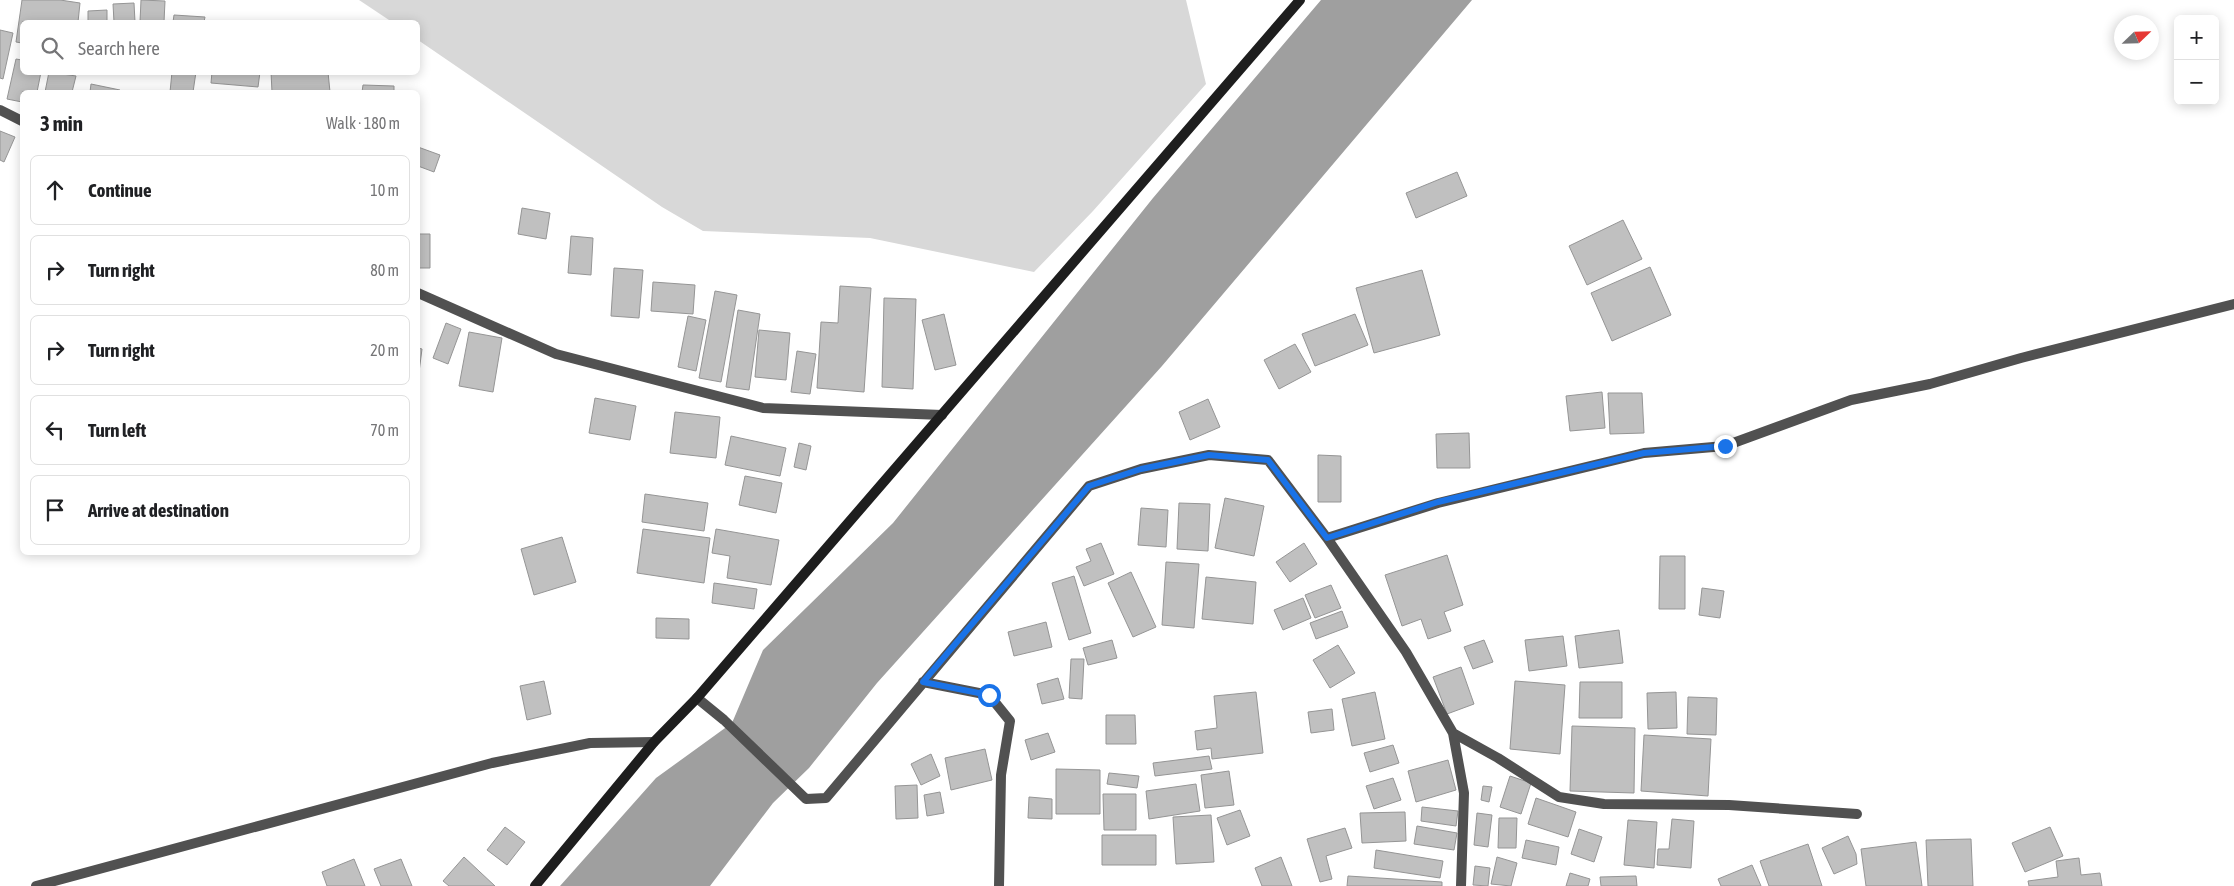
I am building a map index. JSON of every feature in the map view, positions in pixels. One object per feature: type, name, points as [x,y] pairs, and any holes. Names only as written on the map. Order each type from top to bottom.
[{"type":"main road","points":[[535,886],[654,742],[697,698],[1300,0]]},
{"type":"street","points":[[0,110],[20,120]]},
{"type":"street","points":[[420,294],[556,354],[763,408],[942,415]]},
{"type":"street","points":[[1327,538],[1438,502],[1644,453],[1725,446],[1851,400],[1930,384],[2021,358],[2234,304]]},
{"type":"street","points":[[697,698],[724,720],[806,799],[826,798],[1089,486],[1141,469],[1209,455],[1268,460],[1327,538],[1406,652],[1453,733],[1464,793],[1461,886]]},
{"type":"street","points":[[923,682],[989,695],[1010,721],[1001,775],[999,886]]},
{"type":"street","points":[[1453,733],[1498,758],[1559,797],[1604,804],[1729,805],[1857,814]]},
{"type":"street","points":[[36,886],[492,763],[590,743],[654,742]]},
{"type":"shaded area","points":[[359,0],[1186,0],[1206,84],[1093,211],[1034,272],[870,238],[703,231],[662,207],[420,41],[420,20],[389,20]]},
{"type":"shaded area","points":[[1321,0],[1472,0],[1162,366],[877,683],[809,768],[773,803],[710,886],[560,886],[656,778],[732,723],[763,650],[893,523],[1153,198]]},
{"type":"building","points":[[22,0],[60,0],[80,3],[78,20],[20,20],[20,43],[16,42]]},
{"type":"building","points":[[141,0],[165,1],[164,20],[140,20]]},
{"type":"building","points":[[134,3],[135,20],[114,20],[113,4]]},
{"type":"building","points":[[107,10],[107,20],[88,20],[88,11]]},
{"type":"building","points":[[174,15],[205,17],[204,20],[173,20]]},
{"type":"building","points":[[0,30],[13,33],[3,79],[0,78]]},
{"type":"building","points":[[16,59],[20,60],[20,75],[40,75],[37,90],[20,90],[20,102],[7,99]]},
{"type":"building","points":[[48,75],[76,76],[72,90],[45,90]]},
{"type":"building","points":[[172,75],[196,75],[193,90],[170,90]]},
{"type":"building","points":[[212,75],[260,75],[258,87],[211,83]]},
{"type":"building","points":[[271,75],[328,75],[330,90],[272,90]]},
{"type":"building","points":[[91,84],[120,90],[90,90]]},
{"type":"building","points":[[363,85],[394,86],[394,90],[362,90]]},
{"type":"building","points":[[0,131],[15,137],[4,162],[0,160]]},
{"type":"building","points":[[420,148],[440,155],[434,172],[420,167]]},
{"type":"building","points":[[1457,172],[1467,196],[1416,218],[1406,193]]},
{"type":"building","points":[[522,208],[550,213],[546,239],[518,234]]},
{"type":"building","points":[[1623,220],[1642,259],[1587,285],[1569,246]]},
{"type":"building","points":[[420,234],[430,234],[430,268],[420,268]]},
{"type":"building","points":[[571,236],[593,238],[591,275],[568,273]]},
{"type":"building","points":[[1650,267],[1671,315],[1612,341],[1591,293]]},
{"type":"building","points":[[614,268],[643,270],[639,318],[611,316]]},
{"type":"building","points":[[1422,270],[1440,335],[1374,353],[1356,288]]},
{"type":"building","points":[[653,282],[695,285],[693,314],[651,311]]},
{"type":"building","points":[[840,286],[871,288],[864,392],[817,388],[821,322],[838,323]]},
{"type":"building","points":[[715,291],[737,295],[721,382],[699,378]]},
{"type":"building","points":[[884,298],[916,299],[913,389],[882,387]]},
{"type":"building","points":[[738,310],[760,314],[749,390],[726,387]]},
{"type":"building","points":[[944,314],[956,365],[935,370],[922,320]]},
{"type":"building","points":[[1355,314],[1368,345],[1315,366],[1302,334]]},
{"type":"building","points":[[688,316],[706,320],[696,371],[678,367]]},
{"type":"building","points":[[446,323],[461,329],[448,364],[433,358]]},
{"type":"building","points":[[759,330],[790,333],[786,380],[755,377]]},
{"type":"building","points":[[469,332],[502,338],[493,392],[459,386]]},
{"type":"building","points":[[1295,344],[1311,372],[1279,389],[1264,360]]},
{"type":"building","points":[[420,348],[422,349],[420,364]]},
{"type":"building","points":[[797,351],[816,354],[810,394],[791,392]]},
{"type":"building","points":[[1602,392],[1605,428],[1570,431],[1566,396]]},
{"type":"building","points":[[1608,393],[1642,393],[1644,433],[1610,434]]},
{"type":"building","points":[[595,398],[636,406],[630,440],[589,433]]},
{"type":"building","points":[[1208,399],[1220,427],[1190,440],[1179,412]]},
{"type":"building","points":[[675,412],[720,417],[716,458],[670,453]]},
{"type":"building","points":[[1469,433],[1470,468],[1437,468],[1436,434]]},
{"type":"building","points":[[731,436],[786,448],[780,476],[725,465]]},
{"type":"building","points":[[799,443],[811,446],[806,470],[794,467]]},
{"type":"building","points":[[1318,455],[1341,456],[1341,502],[1318,502]]},
{"type":"building","points":[[745,476],[782,483],[776,513],[739,505]]},
{"type":"building","points":[[645,494],[708,503],[704,531],[642,522]]},
{"type":"building","points":[[1225,498],[1264,506],[1254,556],[1215,548]]},
{"type":"building","points":[[1179,503],[1210,504],[1208,551],[1177,549]]},
{"type":"building","points":[[1141,508],[1168,510],[1166,547],[1138,545]]},
{"type":"building","points":[[643,529],[710,538],[704,583],[637,573]]},
{"type":"building","points":[[716,529],[779,540],[771,585],[727,578],[730,556],[712,553]]},
{"type":"building","points":[[562,537],[576,582],[534,595],[521,549]]},
{"type":"building","points":[[1101,543],[1114,574],[1084,586],[1076,567],[1091,561],[1086,549]]},
{"type":"building","points":[[1304,543],[1317,564],[1290,582],[1276,562]]},
{"type":"building","points":[[1447,555],[1463,605],[1444,612],[1451,631],[1428,639],[1421,619],[1402,626],[1385,575]]},
{"type":"building","points":[[1660,556],[1685,556],[1685,609],[1659,609]]},
{"type":"building","points":[[1166,562],[1199,564],[1194,628],[1162,625]]},
{"type":"building","points":[[1131,572],[1156,627],[1133,637],[1108,583]]},
{"type":"building","points":[[1074,576],[1091,633],[1069,640],[1052,583]]},
{"type":"building","points":[[1206,577],[1256,582],[1253,624],[1202,619]]},
{"type":"building","points":[[714,583],[757,589],[754,609],[712,603]]},
{"type":"building","points":[[1331,585],[1341,608],[1315,618],[1305,595]]},
{"type":"building","points":[[1702,588],[1724,591],[1720,618],[1699,615]]},
{"type":"building","points":[[1303,598],[1311,618],[1283,630],[1274,610]]},
{"type":"building","points":[[1342,611],[1348,627],[1316,639],[1310,623]]},
{"type":"building","points":[[656,618],[689,619],[689,639],[656,638]]},
{"type":"building","points":[[1046,622],[1052,647],[1014,656],[1008,632]]},
{"type":"building","points":[[1619,630],[1623,663],[1579,668],[1575,636]]},
{"type":"building","points":[[1563,636],[1567,666],[1529,671],[1525,640]]},
{"type":"building","points":[[1112,640],[1117,658],[1088,665],[1083,648]]},
{"type":"building","points":[[1484,640],[1493,662],[1473,669],[1464,647]]},
{"type":"building","points":[[1338,645],[1355,673],[1330,688],[1313,660]]},
{"type":"building","points":[[1071,659],[1084,659],[1082,699],[1069,698]]},
{"type":"building","points":[[1461,667],[1474,704],[1447,714],[1433,677]]},
{"type":"building","points":[[1058,678],[1064,699],[1042,704],[1037,684]]},
{"type":"building","points":[[544,681],[551,714],[527,720],[520,686]]},
{"type":"building","points":[[1515,681],[1565,685],[1560,754],[1510,749]]},
{"type":"building","points":[[1580,682],[1622,682],[1622,718],[1579,718]]},
{"type":"building","points":[[1256,692],[1263,753],[1212,759],[1211,748],[1197,750],[1195,731],[1217,728],[1214,696]]},
{"type":"building","points":[[1375,692],[1385,739],[1352,746],[1342,699]]},
{"type":"building","points":[[1676,692],[1677,728],[1648,729],[1647,693]]},
{"type":"building","points":[[1688,697],[1717,698],[1716,735],[1687,734]]},
{"type":"building","points":[[1332,709],[1334,730],[1311,733],[1308,712]]},
{"type":"building","points":[[1106,715],[1135,715],[1136,744],[1106,744]]},
{"type":"building","points":[[1572,726],[1635,728],[1634,793],[1570,791]]},
{"type":"building","points":[[1048,733],[1055,752],[1031,760],[1025,740]]},
{"type":"building","points":[[1644,735],[1711,739],[1708,796],[1641,791]]},
{"type":"building","points":[[1393,745],[1399,763],[1370,772],[1364,753]]},
{"type":"building","points":[[985,749],[992,780],[951,790],[945,758]]},
{"type":"building","points":[[931,754],[940,776],[921,785],[911,764]]},
{"type":"building","points":[[1209,756],[1212,769],[1155,776],[1153,763]]},
{"type":"building","points":[[1448,760],[1456,790],[1416,802],[1408,771]]},
{"type":"building","points":[[1056,769],[1100,770],[1100,814],[1056,814]]},
{"type":"building","points":[[1229,771],[1234,805],[1205,808],[1201,775]]},
{"type":"building","points":[[1109,773],[1139,776],[1137,788],[1107,784]]},
{"type":"building","points":[[1510,776],[1531,783],[1521,814],[1500,807]]},
{"type":"building","points":[[1393,778],[1401,800],[1374,809],[1366,786]]},
{"type":"building","points":[[1196,784],[1200,811],[1149,819],[1146,791]]},
{"type":"building","points":[[917,785],[918,818],[896,819],[895,786]]},
{"type":"building","points":[[1483,786],[1492,787],[1489,802],[1481,800]]},
{"type":"building","points":[[940,792],[944,813],[927,816],[924,795]]},
{"type":"building","points":[[1103,794],[1136,794],[1136,830],[1104,830]]},
{"type":"building","points":[[1029,797],[1052,799],[1052,819],[1028,818]]},
{"type":"building","points":[[1536,798],[1576,812],[1568,837],[1528,824]]},
{"type":"building","points":[[1422,807],[1458,811],[1456,826],[1421,821]]},
{"type":"building","points":[[1240,810],[1250,836],[1227,845],[1217,818]]},
{"type":"building","points":[[1405,812],[1406,841],[1362,843],[1360,813]]},
{"type":"building","points":[[1477,813],[1492,815],[1488,847],[1474,845]]},
{"type":"building","points":[[1211,815],[1214,862],[1176,864],[1173,817]]},
{"type":"building","points":[[1499,818],[1517,818],[1516,848],[1498,848]]},
{"type":"building","points":[[1672,819],[1694,821],[1691,868],[1657,865],[1658,849],[1669,849]]},
{"type":"building","points":[[1628,820],[1657,822],[1654,868],[1624,865]]},
{"type":"building","points":[[1417,826],[1457,833],[1454,850],[1414,844]]},
{"type":"building","points":[[505,827],[525,842],[507,865],[487,850]]},
{"type":"building","points":[[2050,827],[2063,856],[2025,872],[2012,843]]},
{"type":"building","points":[[1345,828],[1352,848],[1326,856],[1332,879],[1320,882],[1307,839]]},
{"type":"building","points":[[1579,829],[1602,837],[1594,862],[1571,854]]},
{"type":"building","points":[[1102,835],[1156,835],[1156,865],[1102,865]]},
{"type":"building","points":[[1848,836],[1856,854],[1857,864],[1834,874],[1822,848]]},
{"type":"building","points":[[1971,839],[1973,886],[1928,886],[1926,840]]},
{"type":"building","points":[[1526,840],[1559,847],[1556,865],[1522,858]]},
{"type":"building","points":[[1916,842],[1922,886],[1866,886],[1861,849]]},
{"type":"building","points":[[1808,844],[1822,886],[1769,886],[1760,861]]},
{"type":"building","points":[[1376,850],[1443,861],[1440,878],[1374,868]]},
{"type":"building","points":[[464,857],[495,886],[449,886],[443,881]]},
{"type":"building","points":[[1281,857],[1292,886],[1262,886],[1255,868]]},
{"type":"building","points":[[1497,857],[1517,863],[1511,886],[1491,884]]},
{"type":"building","points":[[2079,858],[2081,875],[2100,873],[2102,886],[2029,886],[2028,881],[2058,877],[2056,861]]},
{"type":"building","points":[[354,859],[365,886],[327,886],[322,872]]},
{"type":"building","points":[[401,859],[412,886],[381,886],[374,869]]},
{"type":"building","points":[[1752,865],[1761,886],[1721,886],[1718,879]]},
{"type":"building","points":[[1475,866],[1490,868],[1488,886],[1473,885]]},
{"type":"building","points":[[1570,873],[1590,879],[1588,886],[1566,886]]},
{"type":"building","points":[[1348,876],[1442,882],[1442,886],[1347,886]]},
{"type":"building","points":[[1636,876],[1637,886],[1601,886],[1600,877]]},
{"type":"route","points":[[989,695],[923,682],[1089,486],[1141,469],[1209,455],[1268,460],[1327,538],[1438,502],[1644,453],[1725,446]]}]
